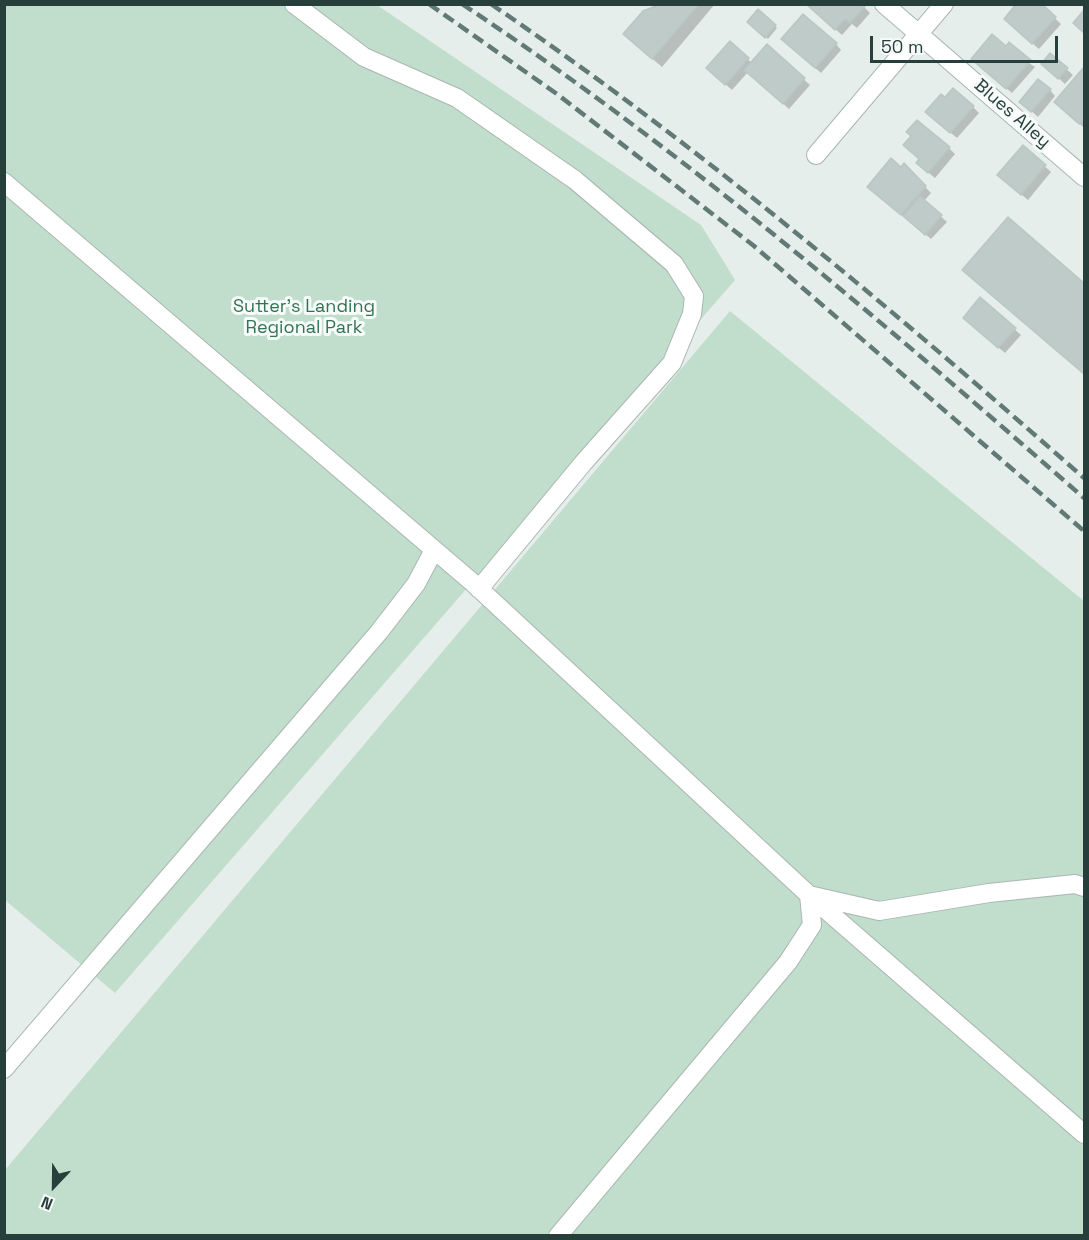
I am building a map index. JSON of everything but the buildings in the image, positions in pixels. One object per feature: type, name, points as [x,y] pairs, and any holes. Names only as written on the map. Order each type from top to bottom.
[{"type":"street","points":[[294,4],[364,57],[457,98],[575,180],[674,264],[694,296],[692,314],[672,363],[585,462],[479,589]]},
{"type":"street","name":"Blues Alley","points":[[884,4],[1084,177]]},
{"type":"street","points":[[816,155],[944,4]]},
{"type":"street","points":[[4,182],[435,550],[809,895],[1084,1134]]},
{"type":"street","points":[[4,1069],[379,632],[416,584],[435,550]]},
{"type":"street","points":[[809,895],[879,911],[989,893],[1075,884],[1084,887]]},
{"type":"street","points":[[558,1236],[788,962],[812,925],[809,895]]},
{"type":"green space","name":"Sutter's Landing Regional Park","points":[[5,5],[377,5],[701,225],[735,280],[115,993],[5,900]]},
{"type":"green space","points":[[730,311],[1084,601],[1084,1235],[5,1236],[5,1170]]},
{"type":"railway","points":[[429,4],[557,94],[754,246],[1084,531]]},
{"type":"railway","points":[[462,4],[544,60],[704,179],[858,304],[1084,498]]},
{"type":"railway","points":[[491,4],[646,115],[795,232],[1084,478]]}]
